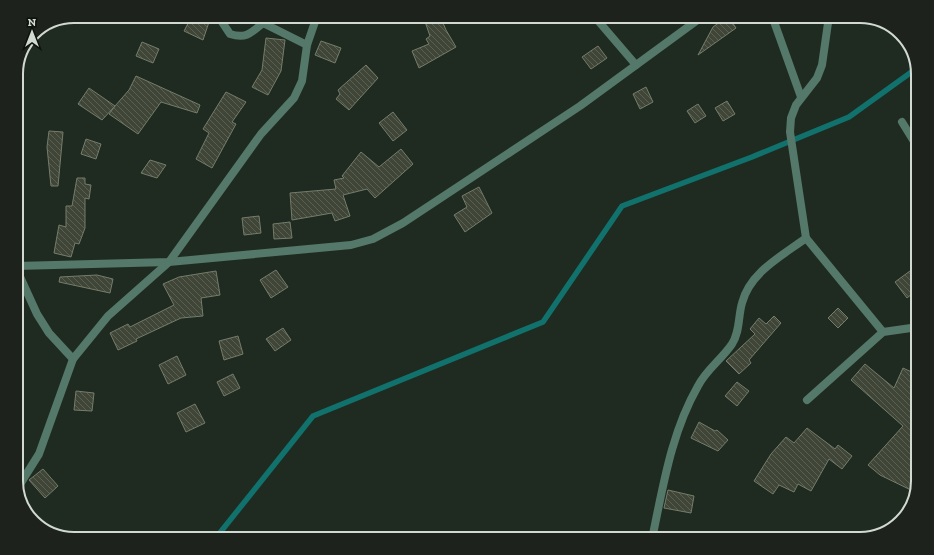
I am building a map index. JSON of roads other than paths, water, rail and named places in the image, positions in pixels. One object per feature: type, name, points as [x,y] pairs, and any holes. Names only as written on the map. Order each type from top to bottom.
[{"type":"street","points":[[223,23],[230,34],[240,37],[251,34],[263,23],[307,45]]},
{"type":"street","points":[[23,479],[39,454],[73,359],[108,316],[169,262],[261,134],[294,98],[302,81],[307,45],[315,23]]},
{"type":"street","points":[[600,23],[636,65]]},
{"type":"street","points":[[23,267],[169,262],[351,245],[373,239],[403,223],[580,106],[693,23]]},
{"type":"street","points":[[775,23],[801,97]]},
{"type":"street","points":[[828,23],[822,66],[817,78],[801,97],[791,118],[790,132],[806,238],[883,332]]},
{"type":"street","points":[[902,122],[911,137]]},
{"type":"street","points":[[653,532],[668,462],[681,420],[698,385],[733,343],[738,332],[741,304],[747,287],[756,276],[806,238]]},
{"type":"street","points":[[23,288],[49,333],[73,359]]},
{"type":"street","points":[[807,400],[883,332],[911,328]]},
{"type":"waterway","points":[[221,532],[313,416],[543,322],[622,206],[752,157],[849,117],[911,72]]}]
